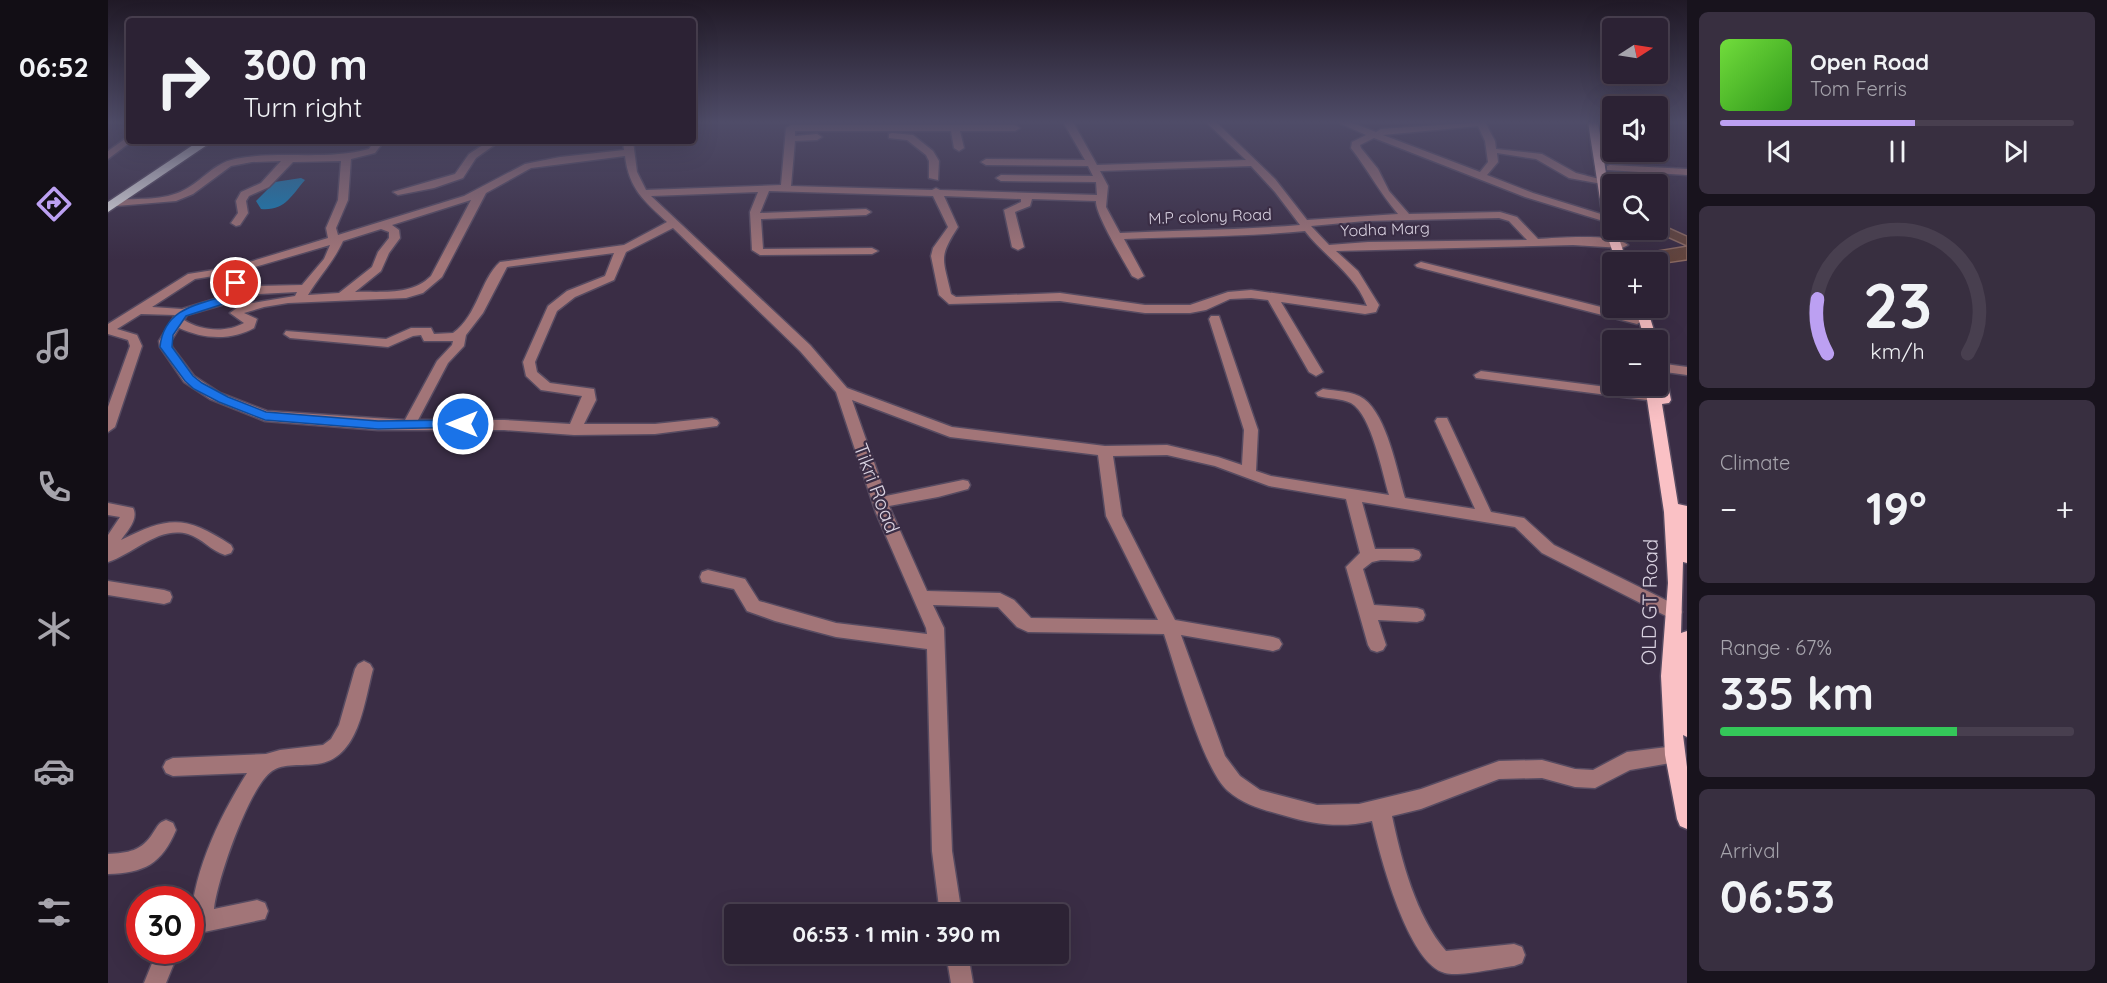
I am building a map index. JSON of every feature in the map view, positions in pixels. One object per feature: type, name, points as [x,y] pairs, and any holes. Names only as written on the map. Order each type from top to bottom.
[{"type":"highway","points":[[111,203],[159,168]]},
{"type":"highway","points":[[111,203],[165,168]]},
{"type":"main road","points":[[1600,168],[1602,181]]},
{"type":"main road","points":[[1610,168],[1611,174]]},
{"type":"main road","points":[[1618,240],[1624,252]]},
{"type":"main road","points":[[1619,240],[1621,252]]},
{"type":"main road","name":"OLD GT Road","points":[[1654,396],[1672,512],[1683,557]]},
{"type":"main road","name":"OLD GT Road","points":[[1662,396],[1683,557],[1674,612],[1671,676],[1675,755],[1687,819]]},
{"type":"main road","name":"OLD GT Road","points":[[1687,638],[1684,683],[1687,728]]},
{"type":"street","points":[[111,203],[175,198],[190,192],[222,168]]},
{"type":"street","points":[[236,223],[243,213],[241,201],[244,194],[265,185],[280,168]]},
{"type":"street","points":[[141,310],[172,310],[194,330],[236,330],[247,328],[252,321],[238,316],[238,310],[242,307],[303,293],[329,260],[336,239],[331,224],[343,200],[345,168]]},
{"type":"street","points":[[398,192],[450,180],[463,174],[466,168]]},
{"type":"street","points":[[525,168],[481,192],[448,205],[336,239],[236,283],[180,317],[167,335],[166,347],[193,383],[224,400],[265,416],[366,424],[504,425],[574,430],[655,429],[712,423]]},
{"type":"street","name":"Tikri Road","points":[[632,168],[634,179],[642,194],[805,348],[842,391],[880,502],[935,628],[942,850],[949,904]]},
{"type":"street","points":[[785,188],[789,168]]},
{"type":"street","points":[[934,168],[934,178]]},
{"type":"street","points":[[1092,168],[1104,190],[1101,207],[1138,276]]},
{"type":"street","points":[[1257,168],[1287,199],[1305,226],[1326,249]]},
{"type":"street","points":[[1372,168],[1384,192],[1406,217]]},
{"type":"street","points":[[1463,168],[1529,195],[1602,215]]},
{"type":"street","points":[[1470,168],[1602,215]]},
{"type":"street","points":[[1484,173],[1488,168]]},
{"type":"street","points":[[1559,168],[1573,176],[1602,181]]},
{"type":"street","points":[[1610,168],[1687,172]]},
{"type":"street","points":[[1001,178],[1098,179]]},
{"type":"street","points":[[448,205],[454,188],[450,180]]},
{"type":"street","points":[[765,188],[755,216],[760,252],[872,251]]},
{"type":"street","points":[[642,194],[785,188],[1101,198]]},
{"type":"street","name":"Yodha Marg","points":[[936,191],[953,226],[939,248],[937,256],[942,288],[948,300],[1060,297],[1145,309],[1190,309],[1202,308],[1239,294],[1372,309],[1373,305],[1354,273],[1326,249]]},
{"type":"street","points":[[108,329],[192,276],[265,289],[341,297],[406,294],[427,287],[436,277],[481,192]]},
{"type":"street","points":[[1018,247],[1009,210],[1026,204],[1027,194]]},
{"type":"street","points":[[755,216],[866,212]]},
{"type":"street","name":"M.P colony Road","points":[[1116,236],[1218,231],[1253,232],[1305,226],[1339,219],[1505,216],[1513,219],[1533,241]]},
{"type":"street","points":[[290,334],[388,343],[419,330],[427,331],[428,338],[449,337],[459,334],[474,315],[497,272],[504,264],[621,249],[634,245],[674,223]]},
{"type":"street","points":[[341,297],[376,269],[395,238],[394,230],[381,225]]},
{"type":"street","name":"Yodha Marg","points":[[1326,249],[1421,244],[1493,245],[1568,240],[1620,244]]},
{"type":"street","points":[[574,430],[589,400],[589,392],[546,387],[530,370],[531,356],[549,312],[571,294],[610,278],[621,249]]},
{"type":"street","points":[[1421,265],[1602,304]]},
{"type":"street","points":[[1272,296],[1316,372]]},
{"type":"street","points":[[1215,319],[1249,424],[1252,443],[1249,473]]},
{"type":"street","points":[[108,329],[133,338],[136,346],[108,427]]},
{"type":"street","points":[[409,425],[443,361],[458,346],[459,334]]},
{"type":"street","points":[[1668,368],[1687,371]]},
{"type":"street","points":[[1481,375],[1602,386]]},
{"type":"street","points":[[842,391],[950,432],[1105,451],[1167,450],[1218,462],[1269,481],[1519,522],[1548,549],[1674,612]]},
{"type":"street","points":[[1323,393],[1356,400],[1366,408],[1378,433],[1398,501]]},
{"type":"street","points":[[1442,421],[1485,515]]},
{"type":"street","points":[[1105,451],[1114,516],[1170,627],[1217,761],[1233,783],[1256,798],[1317,815],[1359,814],[1421,799],[1499,770],[1542,769],[1575,778],[1595,779],[1627,760],[1675,755]]},
{"type":"street","points":[[880,502],[938,492],[963,485]]},
{"type":"street","points":[[1352,494],[1370,555]]},
{"type":"street","points":[[108,509],[128,512],[128,517],[108,548]]},
{"type":"street","points":[[108,556],[157,531],[172,527],[186,527],[197,531],[225,549]]},
{"type":"street","points":[[1377,645],[1354,567],[1360,560],[1370,555],[1413,555]]},
{"type":"street","points":[[708,577],[738,584],[753,606],[775,614],[836,630],[936,643]]},
{"type":"street","points":[[108,588],[164,597]]},
{"type":"street","points":[[922,598],[1000,600],[1009,604],[1017,620],[1028,625],[1170,627],[1272,644]]},
{"type":"street","points":[[1366,612],[1417,615]]},
{"type":"street","points":[[173,767],[266,763],[332,751],[346,727],[364,669]]},
{"type":"street","points":[[204,893],[217,852],[256,774],[266,763]]},
{"type":"street","points":[[1380,809],[1393,868],[1414,916],[1432,952],[1439,960],[1448,963],[1514,955]]},
{"type":"street","points":[[108,864],[142,860],[159,845],[166,830]]},
{"type":"street","points":[[204,921],[257,911]]},
{"type":"street","points":[[155,983],[163,964]]},
{"type":"street","points":[[959,964],[962,983]]},
{"type":"water","points":[[301,178],[305,180],[282,205],[276,208],[261,209],[256,201],[275,182]]},
{"type":"building","points":[[1668,227],[1687,236],[1687,246],[1668,237]]},
{"type":"building","points":[[1687,246],[1687,260],[1668,263],[1668,252],[1656,251]]},
{"type":"route","points":[[236,283],[238,295],[182,313],[167,335],[166,347],[193,383],[224,400],[265,416],[378,425],[463,424]]}]
